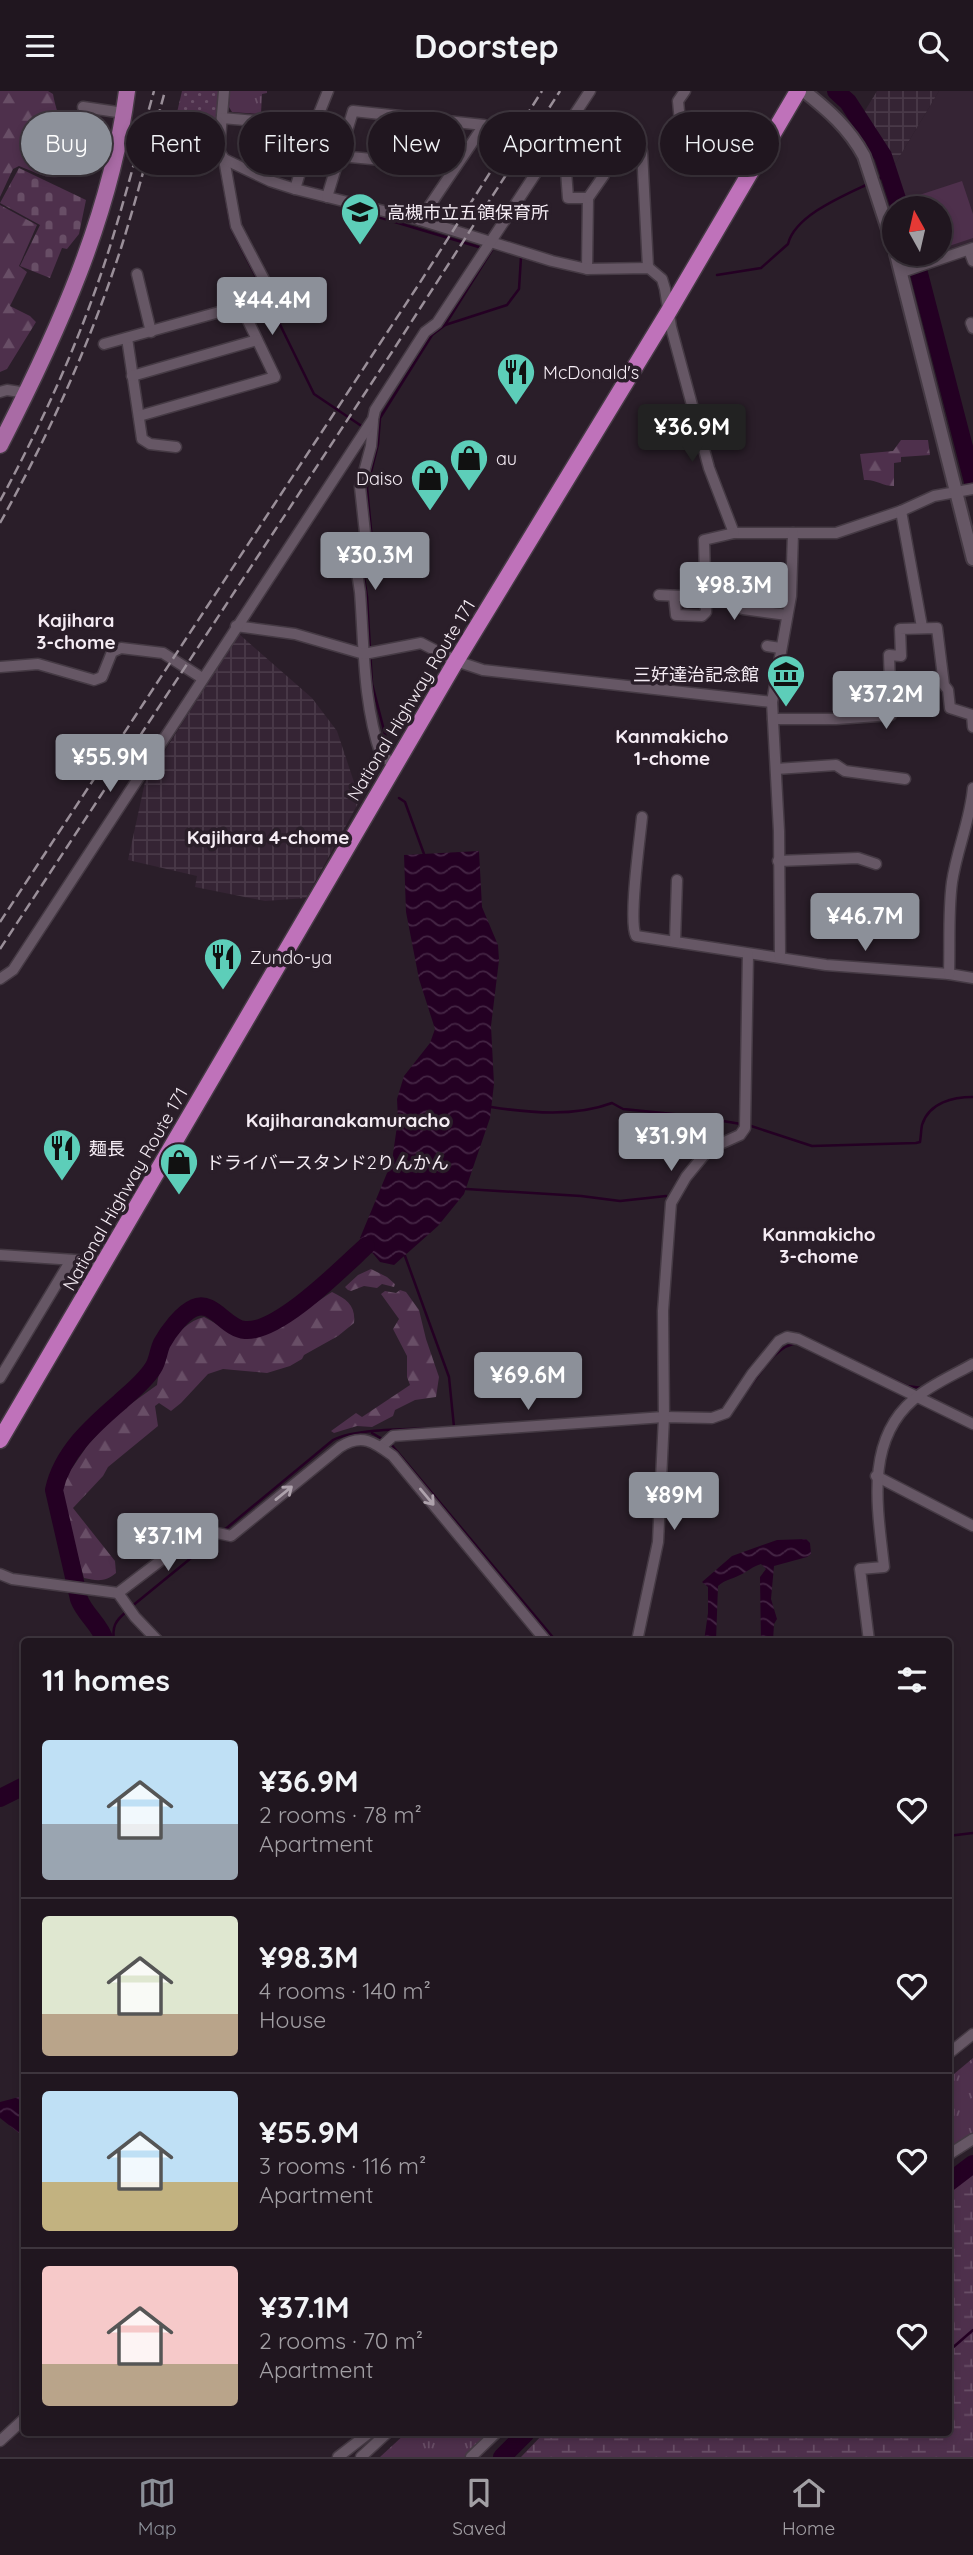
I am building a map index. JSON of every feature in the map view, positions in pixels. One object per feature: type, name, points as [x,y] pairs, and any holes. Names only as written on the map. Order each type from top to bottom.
[{"type":"highway","name":"National Highway Route 171","points":[[0,1440],[456,661],[801,91]]},
{"type":"main road","points":[[0,445],[70,299],[97,220],[121,134],[127,91]]},
{"type":"street","points":[[222,112],[224,91]]},
{"type":"street","points":[[320,112],[328,91]]},
{"type":"street","points":[[576,112],[590,91]]},
{"type":"street","points":[[679,112],[678,101],[685,91]]},
{"type":"street","points":[[801,91],[833,114],[857,142],[882,211]]},
{"type":"street","points":[[83,107],[124,113]]},
{"type":"street","points":[[465,123],[484,125],[465,153]]},
{"type":"street","points":[[225,159],[270,181],[295,189],[420,221],[587,269],[651,269],[662,279],[709,468],[734,533]]},
{"type":"street","points":[[104,344],[241,306],[264,296],[269,289],[236,226],[225,165]]},
{"type":"street","points":[[295,189],[299,175]]},
{"type":"street","points":[[327,197],[334,175]]},
{"type":"street","points":[[420,221],[450,175]]},
{"type":"street","points":[[395,765],[379,752],[366,684],[357,572],[365,533],[360,487],[370,430],[375,410],[425,332],[437,323],[535,175]]},
{"type":"street","points":[[566,175],[568,198],[588,198]]},
{"type":"street","points":[[587,269],[588,198],[604,175]]},
{"type":"street","points":[[644,175],[651,269]]},
{"type":"street","points":[[906,271],[971,249],[973,261]]},
{"type":"street","points":[[903,266],[973,559]]},
{"type":"street","points":[[137,274],[151,332]]},
{"type":"street","points":[[139,416],[275,377],[241,306]]},
{"type":"street","points":[[127,338],[142,439],[150,444],[176,447]]},
{"type":"street","points":[[132,376],[257,340]]},
{"type":"street","points":[[0,392],[7,390],[27,393]]},
{"type":"street","points":[[0,979],[13,970],[236,626],[370,430]]},
{"type":"street","points":[[659,595],[678,596],[676,615],[702,616],[706,612],[704,540],[734,533],[836,533],[901,511],[934,496],[973,489]]},
{"type":"street","points":[[901,511],[922,627]]},
{"type":"street","points":[[780,957],[772,702],[793,571],[793,533]]},
{"type":"street","points":[[706,579],[741,579],[743,609],[787,615]]},
{"type":"street","points":[[236,626],[295,634],[364,654],[421,643],[456,661],[483,670],[772,702]]},
{"type":"street","points":[[773,719],[836,719],[891,715],[889,655],[901,656],[900,629],[922,627],[937,628],[944,685],[948,690],[950,708],[972,715],[973,727]]},
{"type":"street","points":[[767,646],[780,648]]},
{"type":"street","points":[[0,667],[38,664],[94,680],[102,677],[112,652],[121,647],[163,653],[202,678]]},
{"type":"street","points":[[776,769],[836,765],[845,771],[905,779]]},
{"type":"street","points":[[949,974],[952,884],[960,841],[967,829],[971,812],[973,788]]},
{"type":"street","points":[[642,817],[634,933],[636,936],[826,965],[973,978]]},
{"type":"street","points":[[778,861],[858,858],[876,864]]},
{"type":"street","points":[[674,941],[677,880]]},
{"type":"street","points":[[638,1638],[658,1542],[664,1417],[663,1311],[671,1203],[686,1177],[709,1149],[740,1135],[745,1128],[748,954]]},
{"type":"street","points":[[0,1255],[105,1262]]},
{"type":"street","points":[[1,1373],[71,1260]]},
{"type":"street","points":[[381,1447],[393,1436],[664,1417],[712,1418],[726,1413],[752,1374],[779,1341],[787,1337],[798,1339],[915,1398],[973,1423]]},
{"type":"street","points":[[869,1638],[860,1569],[884,1567],[876,1476],[889,1429],[900,1412],[915,1398],[973,1364]]},
{"type":"street","points":[[0,1574],[12,1579],[118,1593],[198,1532],[208,1531],[231,1536],[347,1443],[362,1439],[381,1447],[393,1456],[544,1638]]},
{"type":"street","points":[[876,1476],[973,1526]]},
{"type":"street","points":[[118,1593],[133,1615],[155,1638]]},
{"type":"street","points":[[952,2052],[973,2034]]},
{"type":"street","points":[[952,2152],[973,2139]]},
{"type":"street","points":[[0,2441],[21,2422]]},
{"type":"street","points":[[338,2457],[365,2436]]},
{"type":"street","points":[[361,2457],[384,2436]]},
{"type":"street","points":[[471,2457],[493,2436]]},
{"type":"shaded area","points":[[877,91],[939,91],[892,169],[881,140],[863,114]]},
{"type":"shaded area","points":[[939,91],[973,91],[973,241],[952,248],[952,196],[902,196],[892,169]]},
{"type":"shaded area","points":[[239,634],[312,698],[337,731],[360,800],[306,898],[265,901],[195,887],[197,876],[128,860],[145,782]]},
{"type":"green space","points":[[0,91],[48,91],[53,94],[58,112],[21,112],[21,167],[13,169],[0,197]]},
{"type":"green space","points":[[182,91],[219,91],[217,112],[177,112]]},
{"type":"green space","points":[[230,91],[267,91],[262,94],[261,112],[232,112],[229,107]]},
{"type":"green space","points":[[19,168],[21,175],[34,175],[86,200],[79,234],[67,249],[62,248],[50,278],[20,266],[40,225],[0,203]]},
{"type":"green space","points":[[962,181],[973,214],[973,238],[952,245],[952,196],[916,196]]},
{"type":"green space","points":[[0,205],[37,225],[19,266],[27,272],[10,306],[36,322],[7,369],[0,372]]},
{"type":"green space","points":[[901,440],[928,440],[930,455],[901,457],[901,462],[894,463],[894,486],[864,480],[860,454],[893,451]]},
{"type":"green space","points":[[371,1269],[387,1277],[395,1284],[394,1287],[382,1284],[377,1288],[364,1286],[351,1291],[345,1287],[358,1275]]},
{"type":"green space","points":[[400,1290],[406,1292],[419,1310],[439,1377],[436,1397],[415,1400],[395,1410],[393,1416],[372,1427],[357,1426],[334,1433],[331,1431],[356,1413],[362,1417],[410,1385],[407,1377],[407,1356],[393,1329],[399,1319],[381,1294],[385,1291],[396,1293]]},
{"type":"green space","points":[[332,1292],[342,1297],[354,1312],[354,1323],[338,1336],[290,1366],[267,1373],[223,1369],[208,1374],[171,1411],[159,1403],[155,1406],[158,1426],[108,1467],[73,1508],[115,1561],[116,1573],[109,1578],[84,1578],[60,1486],[87,1446],[114,1416],[157,1385],[166,1354],[177,1335],[194,1321],[204,1317],[234,1332],[261,1333],[286,1323]]},
{"type":"green space","points":[[973,2058],[973,2133],[952,2147],[952,2076]]},
{"type":"green space","points":[[973,2174],[973,2457],[521,2457],[541,2436],[952,2436],[952,2186]]},
{"type":"green space","points":[[403,2436],[488,2436],[466,2457],[380,2457]]},
{"type":"water","points":[[479,851],[482,907],[498,945],[499,960],[491,1026],[494,1084],[490,1118],[464,1194],[438,1226],[394,1265],[380,1262],[360,1238],[392,1161],[398,1119],[397,1099],[404,1076],[430,1043],[435,1029],[419,979],[406,912],[404,855]]},
{"type":"water","points":[[806,1539],[810,1543],[811,1554],[774,1566],[771,1599],[777,1619],[773,1638],[761,1638],[760,1577],[766,1569],[761,1564],[718,1586],[716,1638],[704,1638],[708,1587],[702,1582],[732,1556],[777,1540]]},
{"type":"water","points":[[21,2097],[21,2135],[0,2118],[0,2102]]},
{"type":"waterway","points":[[836,91],[848,102],[883,156],[896,196]]},
{"type":"waterway","points":[[876,180],[889,174]]},
{"type":"waterway","points":[[222,175],[231,228],[263,290]]},
{"type":"waterway","points":[[717,275],[761,268],[788,244],[800,224],[810,215],[870,183]]},
{"type":"waterway","points":[[358,211],[482,248]]},
{"type":"waterway","points":[[383,746],[386,738],[372,684],[364,577],[372,540],[367,488],[378,444],[380,418],[432,335],[445,325],[492,250],[488,249]]},
{"type":"waterway","points":[[445,325],[507,305],[519,289],[521,257],[536,261]]},
{"type":"waterway","points":[[917,266],[973,482]]},
{"type":"waterway","points":[[266,296],[314,394],[363,427]]},
{"type":"waterway","points":[[370,779],[369,772],[378,755]]},
{"type":"waterway","points":[[399,798],[405,802],[424,854]]},
{"type":"waterway","points":[[748,1125],[812,1146],[916,1143],[920,1142],[925,1117],[936,1106],[958,1098],[973,1097]]},
{"type":"waterway","points":[[491,1107],[568,1112],[612,1103],[623,1109],[741,1124]]},
{"type":"waterway","points":[[466,1189],[620,1201],[666,1196]]},
{"type":"waterway","points":[[104,1638],[79,1599],[54,1490],[71,1452],[89,1431],[146,1377],[155,1365],[165,1339],[189,1310],[207,1307],[238,1328],[259,1328],[291,1311],[308,1298],[366,1246]]},
{"type":"waterway","points":[[405,1256],[449,1377],[454,1427]]},
{"type":"waterway","points":[[745,1393],[775,1355],[782,1349],[799,1343]]},
{"type":"waterway","points":[[816,1343],[907,1386],[922,1388]]},
{"type":"waterway","points":[[223,1531],[333,1440],[369,1431],[441,1428]]},
{"type":"waterway","points":[[372,1433],[384,1440]]},
{"type":"waterway","points":[[390,1443],[553,1638]]},
{"type":"waterway","points":[[131,1607],[218,1536]]},
{"type":"waterway","points":[[114,1638],[115,1625],[126,1612]]},
{"type":"waterway","points":[[0,1798],[21,1788]]},
{"type":"waterway","points":[[0,1805],[21,1794]]},
{"type":"waterway","points":[[952,1836],[973,1833]]},
{"type":"waterway","points":[[952,2180],[973,2164]]},
{"type":"waterway","points":[[952,2348],[973,2330]]},
{"type":"waterway","points":[[502,2457],[523,2436]]},
{"type":"railway","points":[[0,501],[48,406],[89,307],[118,222],[154,91]]},
{"type":"railway","points":[[0,523],[52,422],[97,317],[128,226],[165,91]]},
{"type":"railway","points":[[0,922],[419,284],[542,91]]},
{"type":"railway","points":[[0,949],[560,91]]},
{"type":"place","name":"高槻市立五領保育所","points":[[360,246]]},
{"type":"place","name":"McDonald's","points":[[516,406]]},
{"type":"place","name":"au","points":[[469,492]]},
{"type":"place","name":"Daiso","points":[[430,512]]},
{"type":"place","name":"三好達治記念館","points":[[786,708]]},
{"type":"place","name":"Zundo-ya","points":[[223,991]]},
{"type":"place","name":"麺長","points":[[62,1182]]},
{"type":"place","name":"ドライバースタンド2りんかん","points":[[179,1196]]},
{"type":"district","name":"Kajihara 3-chome","points":[[76,631]]},
{"type":"district","name":"Kanmakicho 1-chome","points":[[672,747]]},
{"type":"district","name":"Kajihara 4-chome","points":[[268,837]]},
{"type":"district","name":"Kajiharanakamuracho","points":[[348,1120]]},
{"type":"district","name":"Kanmakicho 3-chome","points":[[819,1245]]}]
